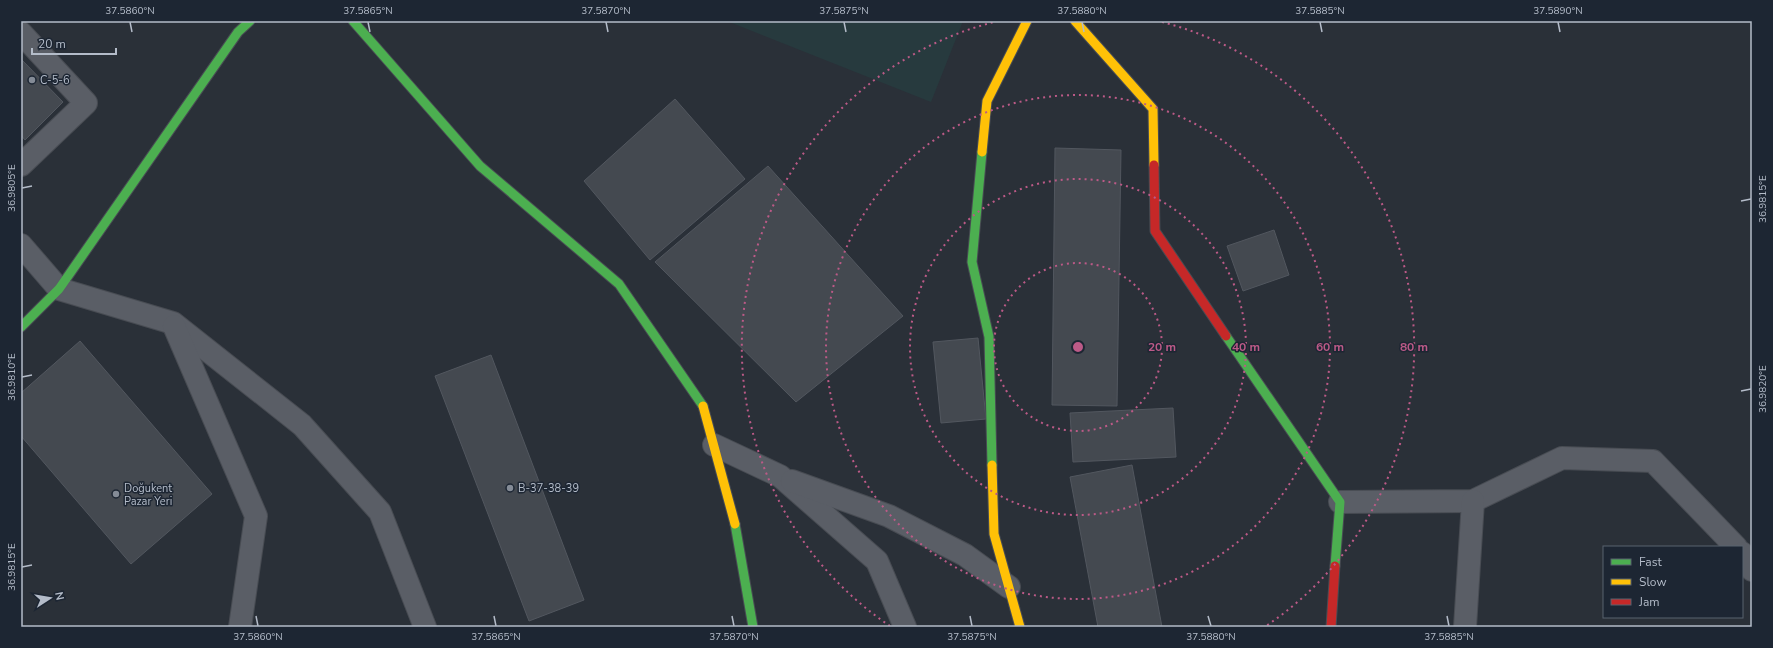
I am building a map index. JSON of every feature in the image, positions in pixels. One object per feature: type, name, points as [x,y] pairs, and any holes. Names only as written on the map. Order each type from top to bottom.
[{"type":"street","points":[[21,327],[59,289],[238,32],[250,21]]},
{"type":"street","points":[[353,21],[480,166],[619,284],[704,407],[735,524],[753,627]]},
{"type":"street","points":[[1020,627],[994,534],[989,337],[972,262],[987,101],[1027,21]]},
{"type":"street","points":[[1075,21],[1153,109],[1155,231],[1340,502],[1331,627]]},
{"type":"street","points":[[21,33],[86,103],[21,165]]},
{"type":"street","points":[[21,245],[59,289],[173,324],[302,425],[380,512],[425,627]]},
{"type":"street","points":[[173,324],[256,516],[240,627]]},
{"type":"street","points":[[714,445],[780,476],[889,516],[965,555],[1009,587]]},
{"type":"street","points":[[1340,502],[1473,501],[1562,458],[1653,461],[1735,546]]},
{"type":"street","points":[[780,476],[877,561],[905,627]]},
{"type":"street","points":[[1465,627],[1473,501]]},
{"type":"street","points":[[1743,555],[1752,570]]},
{"type":"green space","points":[[727,21],[963,21],[931,102]]},
{"type":"building","name":"C-5-6","points":[[21,59],[63,102],[25,140],[21,135]]},
{"type":"building","points":[[675,99],[745,179],[650,260],[584,181]]},
{"type":"building","points":[[1055,148],[1121,150],[1117,406],[1052,405]]},
{"type":"building","points":[[768,166],[903,316],[796,402],[655,262]]},
{"type":"building","points":[[1274,230],[1289,275],[1243,291],[1227,246]]},
{"type":"building","points":[[978,338],[986,419],[941,423],[933,342]]},
{"type":"building","points":[[80,341],[212,494],[131,564],[21,436],[21,393]]},
{"type":"building","name":"B-37-38-39","points":[[491,355],[584,600],[529,621],[435,376]]},
{"type":"building","points":[[1173,408],[1176,457],[1073,462],[1070,413]]},
{"type":"building","points":[[1132,465],[1162,627],[1098,627],[1070,477]]},
{"type":"traffic: fast","points":[[21,327],[59,289],[238,32],[250,21]]},
{"type":"traffic: fast","points":[[353,21],[480,166],[619,284],[703,406]]},
{"type":"traffic: fast","points":[[982,152],[972,262],[989,337],[992,465]]},
{"type":"traffic: fast","points":[[1226,336],[1340,502],[1335,566]]},
{"type":"traffic: fast","points":[[735,524],[753,627]]},
{"type":"traffic: slow","points":[[982,152],[987,101],[1027,21]]},
{"type":"traffic: slow","points":[[1075,21],[1153,109],[1154,165]]},
{"type":"traffic: slow","points":[[703,406],[735,524]]},
{"type":"traffic: slow","points":[[992,465],[994,534],[1020,627]]},
{"type":"traffic: jam","points":[[1154,165],[1155,231],[1226,336]]},
{"type":"traffic: jam","points":[[1331,627],[1335,566]]},
{"type":"place","name":"C-5-6","points":[[32,80]]},
{"type":"place","name":"B-37-38-39","points":[[510,488]]},
{"type":"place","name":"Doğukent Pazar Yeri","points":[[116,494]]}]
